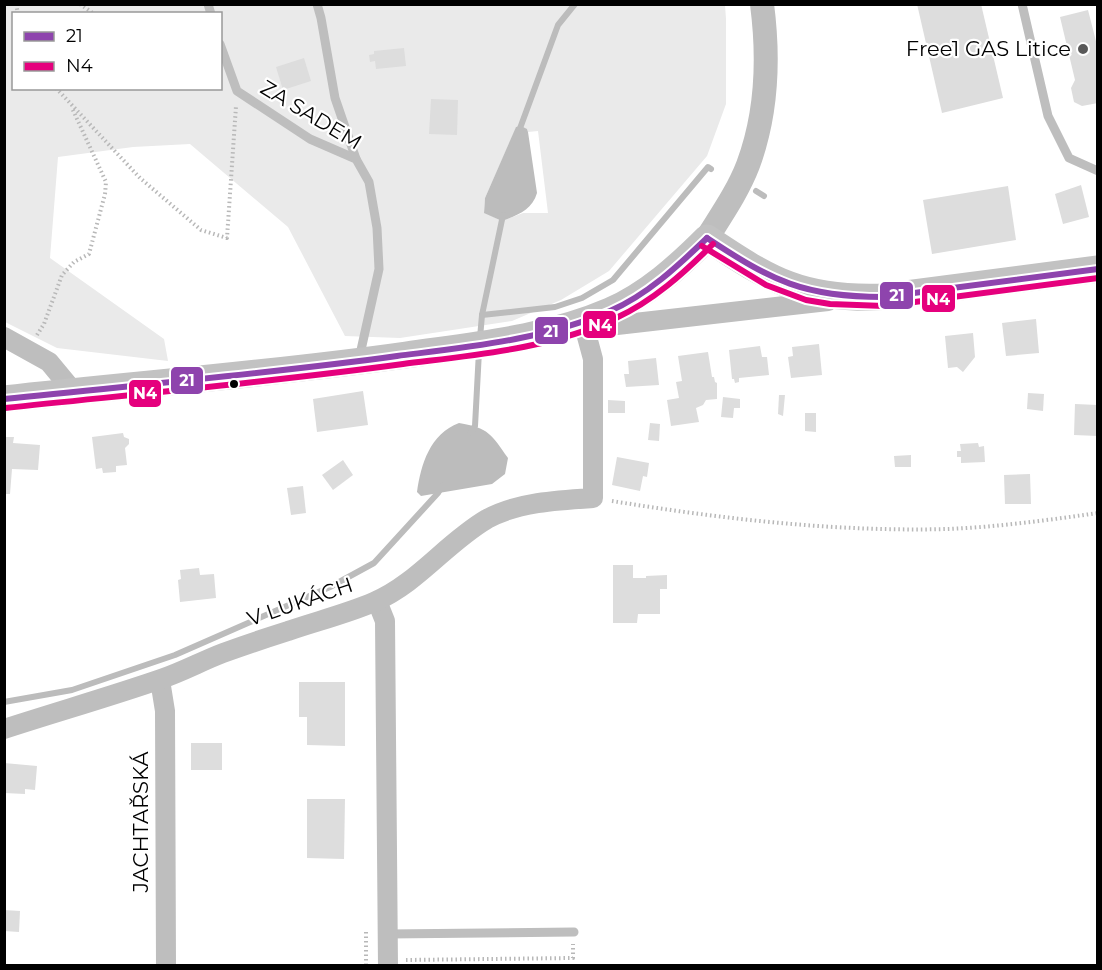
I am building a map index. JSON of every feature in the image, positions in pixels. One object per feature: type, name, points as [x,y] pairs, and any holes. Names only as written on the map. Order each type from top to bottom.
[{"type":"main road","points":[[4,399],[359,362],[476,346],[557,331],[613,310],[645,292],[678,266],[707,238],[745,264],[777,281],[821,294],[855,298],[882,297],[1098,269]]},
{"type":"street","points":[[707,238],[736,190],[748,165],[756,138],[765,79],[766,50],[762,4]]},
{"type":"street","points":[[617,325],[855,298]]},
{"type":"street","points":[[583,322],[593,359],[594,498]]},
{"type":"street","points":[[4,337],[49,362],[73,391]]},
{"type":"street","name":"V LUKÁCH","points":[[4,729],[160,680],[223,654],[377,601],[393,593],[421,573],[466,534],[488,519],[514,508],[594,498]]},
{"type":"street","points":[[377,601],[385,621],[388,934],[397,963]]},
{"type":"street","name":"JACHTAŘSKÁ","points":[[160,680],[165,711],[166,966]]},
{"type":"lane","points":[[317,4],[335,98],[356,159]]},
{"type":"lane","points":[[1022,4],[1048,116],[1069,158],[1098,171]]},
{"type":"lane","name":"ZA SADEM","points":[[222,50],[237,91],[310,139],[356,159],[369,182],[373,198],[379,269],[359,362]]},
{"type":"lane","points":[[388,934],[574,932]]},
{"type":"path","points":[[58,90],[140,178],[201,230],[227,238],[237,91]]},
{"type":"path","points":[[28,350],[44,324],[62,275],[74,262],[89,254],[105,194],[105,182],[70,104]]},
{"type":"path","points":[[594,498],[692,514],[830,527],[949,529],[1098,513]]},
{"type":"path","points":[[366,930],[366,966]]},
{"type":"path","points":[[397,963],[466,959],[573,958],[574,932]]},
{"type":"path","points":[[466,959],[466,966]]},
{"type":"shaded area","points":[[4,5],[725,5],[726,104],[707,156],[609,271],[561,300],[512,321],[400,338],[345,336],[288,227],[190,144],[133,147],[58,157],[50,258],[164,339],[168,361],[57,348],[5,322]],"holes":[[[516,128],[527,129],[528,132],[538,131],[548,213],[523,213],[502,221],[484,212],[485,198]]]},
{"type":"shaded area","points":[[521,126],[528,132],[537,193],[528,208],[502,221],[484,213],[485,198],[516,127]]},
{"type":"shaded area","points":[[459,423],[477,427],[493,438],[508,458],[505,474],[492,484],[421,496],[417,492],[424,461],[429,451],[441,434]]},
{"type":"building","points":[[917,4],[981,4],[1003,98],[942,113]]},
{"type":"building","points":[[1088,10],[1098,49],[1098,103],[1082,106],[1074,102],[1071,88],[1075,80],[1060,17]]},
{"type":"building","points":[[404,48],[406,66],[376,69],[375,61],[370,62],[369,55],[374,54],[374,51]]},
{"type":"building","points":[[304,58],[311,81],[283,90],[276,67]]},
{"type":"building","points":[[431,99],[458,100],[457,135],[429,134]]},
{"type":"building","points":[[1081,185],[1089,217],[1063,224],[1055,194]]},
{"type":"building","points":[[1008,186],[1016,240],[932,254],[923,200]]},
{"type":"building","points":[[1036,319],[1039,353],[1006,356],[1002,323]]},
{"type":"building","points":[[973,333],[975,357],[963,372],[957,367],[948,368],[945,336]]},
{"type":"building","points":[[819,344],[822,375],[791,378],[788,357],[793,356],[792,347]]},
{"type":"building","points":[[760,346],[762,357],[767,357],[769,375],[739,378],[739,382],[735,383],[732,379],[729,350]]},
{"type":"building","points":[[708,352],[712,377],[717,383],[717,399],[706,400],[703,405],[696,408],[699,422],[671,426],[667,400],[679,398],[676,382],[682,381],[678,356]]},
{"type":"building","points":[[656,358],[659,385],[626,387],[624,374],[629,374],[628,361]]},
{"type":"building","points":[[363,391],[368,425],[317,432],[313,399]]},
{"type":"building","points":[[1028,393],[1044,394],[1043,411],[1027,409]]},
{"type":"building","points":[[779,395],[785,395],[783,416],[778,414]]},
{"type":"building","points":[[723,397],[740,399],[740,408],[734,408],[733,418],[721,417]]},
{"type":"building","points":[[608,400],[625,401],[625,413],[608,413]]},
{"type":"building","points":[[1075,404],[1098,405],[1098,436],[1074,435]]},
{"type":"building","points":[[805,413],[816,413],[816,432],[805,431]]},
{"type":"building","points":[[650,423],[660,424],[659,441],[648,440]]},
{"type":"building","points":[[123,433],[124,437],[129,439],[129,444],[125,448],[127,465],[116,466],[116,472],[103,473],[102,468],[96,469],[92,437]]},
{"type":"building","points":[[6,437],[14,437],[13,443],[40,445],[38,470],[12,469],[10,494],[4,494]]},
{"type":"building","points":[[978,443],[979,447],[984,446],[985,462],[961,463],[961,457],[957,457],[957,451],[961,451],[960,444]]},
{"type":"building","points":[[911,455],[911,467],[895,467],[894,456]]},
{"type":"building","points":[[617,457],[649,463],[647,477],[643,476],[640,491],[612,485]]},
{"type":"building","points":[[343,460],[353,475],[333,490],[322,475]]},
{"type":"building","points":[[1030,474],[1031,504],[1005,504],[1004,475]]},
{"type":"building","points":[[303,486],[306,513],[291,515],[287,488]]},
{"type":"building","points":[[613,565],[633,565],[633,578],[667,575],[667,589],[660,589],[660,614],[638,614],[637,623],[613,623]]},
{"type":"building","points":[[199,568],[200,575],[214,574],[216,598],[180,602],[178,580],[181,579],[180,570]]},
{"type":"building","points":[[299,682],[345,682],[345,746],[307,745],[307,717],[299,717]]},
{"type":"building","points":[[191,743],[222,743],[222,770],[191,770]]},
{"type":"building","points":[[4,763],[37,766],[35,790],[25,789],[25,794],[4,793]]},
{"type":"building","points":[[307,799],[345,799],[344,859],[307,858]]},
{"type":"building","points":[[4,910],[20,911],[19,932],[4,931]]},
{"type":"waterway","points":[[519,131],[558,25],[575,4]]},
{"type":"waterway","points":[[482,315],[555,307],[582,298],[613,280],[708,167],[711,169]]},
{"type":"waterway","points":[[756,191],[764,196]]},
{"type":"waterway","points":[[480,338],[482,315],[503,215]]},
{"type":"waterway","points":[[471,432],[475,426],[479,351]]},
{"type":"waterway","points":[[4,702],[72,690],[175,655],[330,587],[374,563],[442,486]]},
{"type":"transit line","name":"21","points":[[707,238],[770,276],[790,284],[831,294],[855,296],[883,297],[1098,269]]},
{"type":"transit line","name":"21","points":[[4,399],[299,368],[532,336],[585,321],[637,297],[662,279],[707,238]]},
{"type":"transit line","name":"N4","points":[[5,408],[304,376],[484,354],[538,344],[591,329],[630,311],[668,286],[713,244]]},
{"type":"transit line","name":"N4","points":[[702,246],[766,285],[806,300],[830,304],[884,306],[1098,278]]},
{"type":"place","name":"Free1 GAS Litice","points":[[1083,49]]}]
